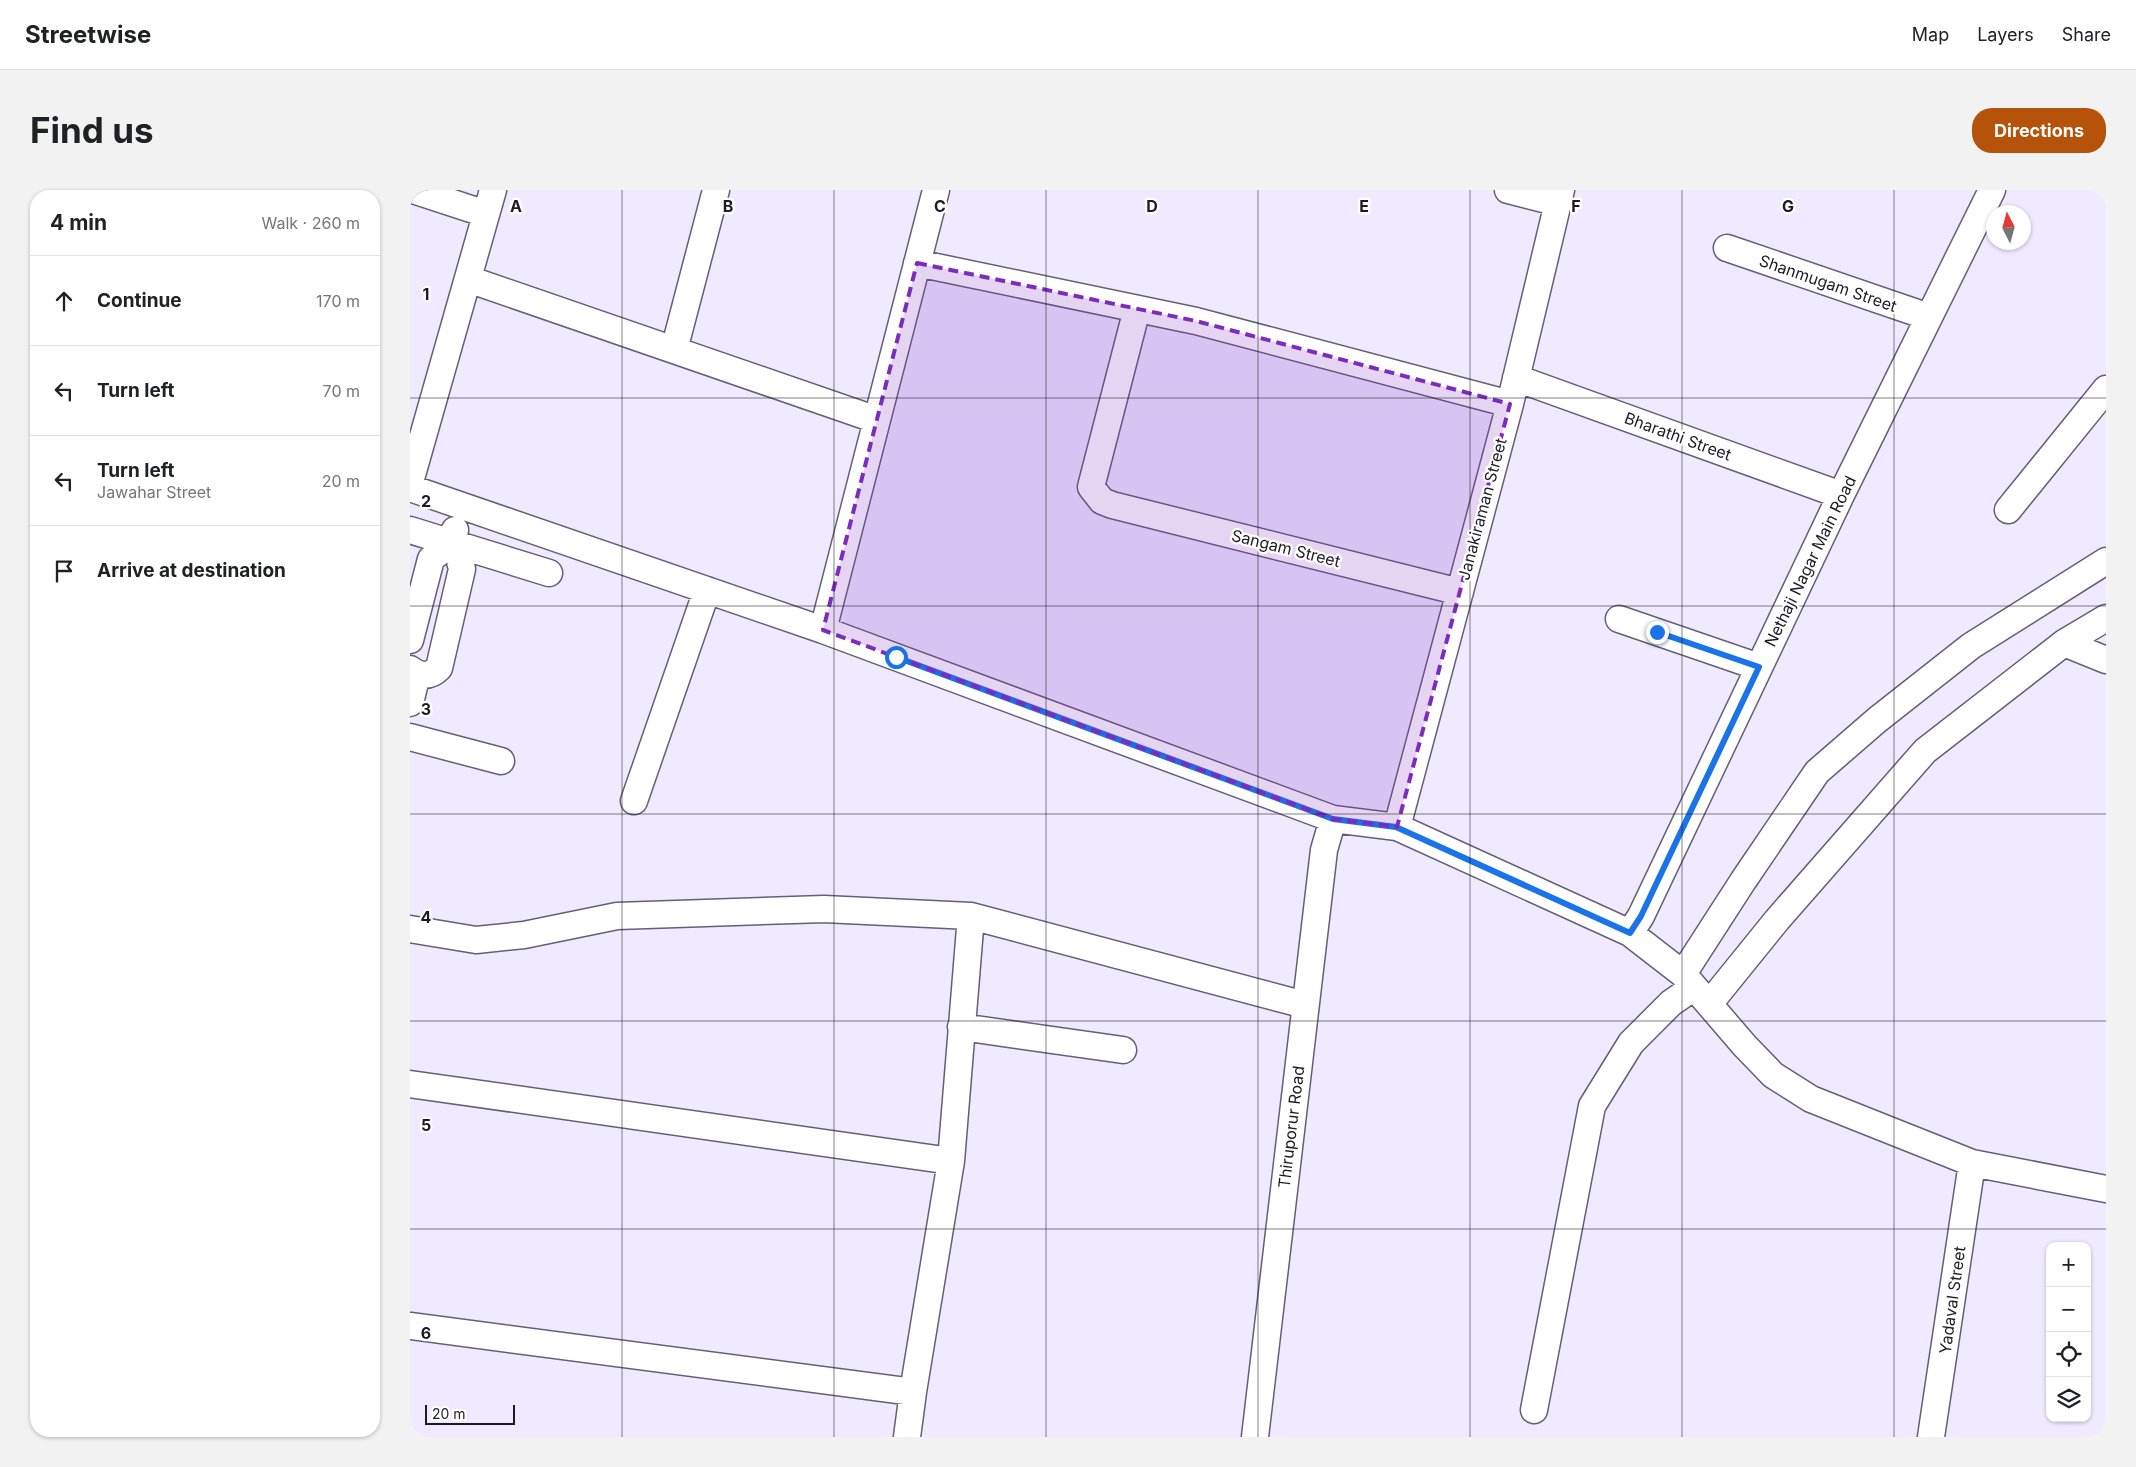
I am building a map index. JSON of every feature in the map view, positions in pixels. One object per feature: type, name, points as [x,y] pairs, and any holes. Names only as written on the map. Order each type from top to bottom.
[{"type":"street","points":[[410,482],[490,202],[413,190]]},
{"type":"street","points":[[674,350],[716,190]]},
{"type":"street","points":[[823,630],[936,190]]},
{"type":"street","points":[[1508,190],[1560,196]]},
{"type":"street","name":"Nethaji Nagar Main Road","points":[[1630,933],[1641,916],[1841,495],[1992,190]]},
{"type":"street","name":"Janakiraman Street","points":[[1396,827],[1510,404],[1560,196]]},
{"type":"street","name":"Shanmugam Street","points":[[1727,248],[1929,317]]},
{"type":"street","points":[[917,263],[1196,321],[1510,404]]},
{"type":"street","points":[[468,280],[877,420]]},
{"type":"street","name":"Sangam Street","points":[[1137,309],[1091,488],[1102,501],[1460,592]]},
{"type":"street","name":"Bharathi Street","points":[[1516,378],[1841,495]]},
{"type":"street","points":[[2008,510],[2106,389]]},
{"type":"street","points":[[410,488],[823,630],[1333,819],[1396,827],[1630,933],[1695,988],[1773,1075],[1810,1099],[1972,1163],[2106,1189]]},
{"type":"street","points":[[451,547],[462,506]]},
{"type":"street","points":[[410,530],[451,547],[549,573]]},
{"type":"street","points":[[410,640],[431,559],[442,550],[451,547]]},
{"type":"street","points":[[410,703],[414,672],[431,674],[439,668],[462,568],[458,554],[451,547]]},
{"type":"street","points":[[1695,988],[1742,881],[1817,772],[1877,720],[1971,646],[2106,561]]},
{"type":"street","points":[[634,800],[707,590]]},
{"type":"street","points":[[1534,1410],[1592,1106],[1631,1043],[1671,1003],[1695,988],[1776,920],[1924,751],[2064,643],[2106,618]]},
{"type":"street","points":[[1619,619],[1759,667]]},
{"type":"street","points":[[2064,643],[2106,660]]},
{"type":"street","points":[[410,737],[502,761]]},
{"type":"street","name":"Thiruporur Road","points":[[1255,1437],[1324,850],[1333,819]]},
{"type":"street","points":[[410,929],[476,940],[524,935],[617,916],[824,908],[971,916],[1305,1005]]},
{"type":"street","points":[[907,1437],[912,1392],[950,1161],[971,916]]},
{"type":"street","points":[[961,1027],[1123,1050]]},
{"type":"street","points":[[410,1084],[950,1161]]},
{"type":"street","name":"Yadaval Street","points":[[1931,1437],[1972,1163]]},
{"type":"street","points":[[410,1326],[912,1392]]},
{"type":"highlighted area","points":[[917,263],[1196,321],[1510,404],[1397,827],[1333,819],[823,630]]},
{"type":"route","points":[[896,657],[1333,819],[1396,827],[1630,933],[1641,916],[1759,667],[1657,632]]}]
